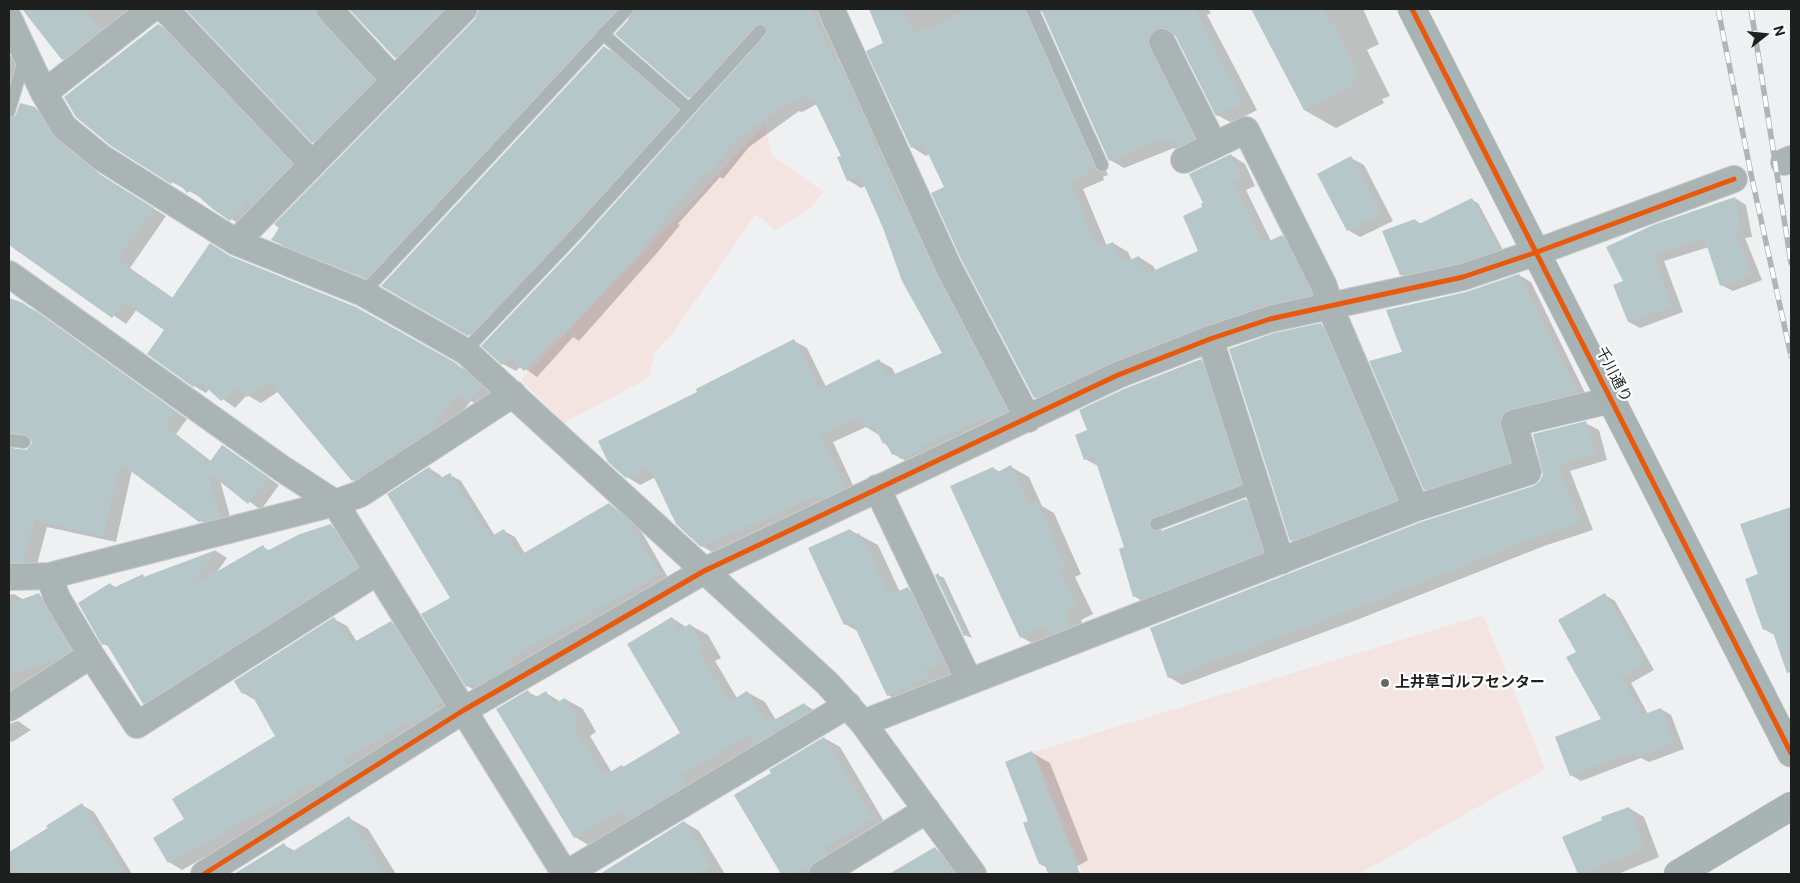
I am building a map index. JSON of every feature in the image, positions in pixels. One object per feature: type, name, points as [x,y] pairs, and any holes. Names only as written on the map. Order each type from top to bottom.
[{"type":"main road","name":"千川通り","points":[[1412,9],[1791,753]]},
{"type":"main road","points":[[1678,874],[1791,806]]},
{"type":"street","points":[[44,93],[151,9]]},
{"type":"street","points":[[165,9],[312,164]]},
{"type":"street","points":[[329,9],[394,80]]},
{"type":"street","points":[[236,242],[464,9]]},
{"type":"street","points":[[831,9],[948,266],[1028,419]]},
{"type":"street","points":[[9,19],[44,93],[64,127],[102,158],[236,242],[363,293],[465,351],[856,714],[973,874]]},
{"type":"street","points":[[1162,42],[1214,145]]},
{"type":"street","points":[[1184,160],[1246,130],[1324,286],[1330,307],[1416,508]]},
{"type":"street","points":[[204,874],[464,710],[704,571],[1118,375],[1210,339],[1270,319],[1463,277],[1537,252],[1734,179]]},
{"type":"street","points":[[9,274],[281,468],[335,503],[566,874],[856,714],[969,681],[1416,508],[1528,472],[1514,423],[1611,400]]},
{"type":"street","points":[[1210,339],[1282,561]]},
{"type":"street","points":[[9,577],[49,576],[335,503],[360,494],[513,394]]},
{"type":"street","points":[[877,488],[969,681]]},
{"type":"street","points":[[49,576],[57,598],[91,655],[137,725],[377,572]]},
{"type":"street","points":[[9,708],[91,655]]},
{"type":"street","points":[[822,874],[928,810]]},
{"type":"lane","points":[[363,293],[627,9]]},
{"type":"lane","points":[[1032,9],[1102,165]]},
{"type":"lane","points":[[465,351],[575,236],[760,31]]},
{"type":"lane","points":[[603,34],[689,109]]},
{"type":"lane","points":[[9,111],[26,55]]},
{"type":"lane","points":[[9,440],[24,442]]},
{"type":"lane","points":[[1156,524],[1258,486]]},
{"type":"shaded area","points":[[765,125],[772,156],[824,192],[809,209],[775,230],[756,214],[672,334],[655,352],[648,378],[564,423],[521,380]]},
{"type":"shaded area","name":"上井草ゴルフセンター","points":[[1483,615],[1545,769],[1359,874],[1083,874],[1034,752]]},
{"type":"building","points":[[22,9],[83,9],[101,29],[62,60]]},
{"type":"building","points":[[185,9],[314,9],[318,19],[374,80],[312,143]]},
{"type":"building","points":[[349,9],[443,9],[395,58]]},
{"type":"building","points":[[479,9],[616,9],[366,278],[271,240],[279,228],[274,224],[475,19]]},
{"type":"building","points":[[635,9],[809,9],[834,60],[837,59],[902,207],[904,206],[935,273],[1007,411],[986,421],[985,417],[922,446],[923,449],[900,459],[897,452],[892,455],[886,442],[883,444],[874,424],[866,428],[860,416],[820,435],[845,487],[817,500],[815,496],[701,547],[676,524],[649,467],[626,478],[608,462],[598,441],[697,392],[696,389],[794,339],[819,389],[879,359],[888,377],[942,353],[902,281],[883,228],[860,176],[847,181],[837,157],[841,156],[813,98],[809,100],[807,95],[788,106],[787,103],[736,140],[710,172],[707,170],[666,216],[643,247],[565,334],[560,330],[524,371],[509,357],[502,365],[481,346],[581,241],[768,32],[765,25],[761,23],[754,25],[688,98],[615,34],[633,15]]},
{"type":"building","points":[[869,9],[902,9],[912,30],[915,28],[918,33],[969,9],[1024,9],[1094,167],[1089,169],[1090,172],[1069,181],[1098,248],[1113,242],[1123,263],[1139,256],[1146,274],[1198,251],[1183,216],[1202,207],[1201,204],[1203,203],[1189,174],[1231,154],[1241,178],[1233,182],[1263,244],[1282,235],[1311,295],[1265,305],[1205,325],[1112,361],[1034,398],[961,259],[931,193],[944,187],[923,143],[911,148],[866,51],[883,43]]},
{"type":"building","points":[[1041,9],[1195,9],[1243,102],[1216,116],[1175,35],[1170,29],[1156,28],[1149,34],[1148,48],[1194,139],[1177,147],[1174,140],[1165,144],[1162,139],[1109,161]]},
{"type":"building","points":[[1251,9],[1322,9],[1329,23],[1331,21],[1359,77],[1351,81],[1353,85],[1304,110]]},
{"type":"building","points":[[158,24],[291,164],[252,205],[248,201],[230,221],[191,190],[187,193],[175,178],[171,184],[111,146],[76,117],[64,97]]},
{"type":"building","points":[[604,46],[678,110],[569,229],[468,336],[381,286]]},
{"type":"building","points":[[20,103],[35,107],[54,138],[93,170],[154,208],[117,260],[172,298],[210,243],[230,256],[356,307],[456,363],[482,387],[469,402],[459,393],[428,431],[371,469],[370,467],[352,481],[269,382],[247,397],[235,387],[221,401],[198,380],[193,387],[147,354],[164,330],[124,302],[112,318],[9,245],[9,119],[15,117]]},
{"type":"building","points":[[1351,156],[1381,213],[1347,231],[1317,174]]},
{"type":"building","points":[[1735,197],[1741,231],[1735,232],[1751,274],[1720,286],[1705,240],[1702,239],[1653,254],[1672,306],[1628,322],[1613,285],[1623,281],[1606,247],[1653,225]]},
{"type":"building","points":[[1472,198],[1499,249],[1459,263],[1400,275],[1382,231],[1415,219],[1417,225]]},
{"type":"building","points":[[1519,274],[1577,393],[1504,412],[1500,419],[1500,427],[1510,462],[1424,490],[1369,361],[1402,352],[1386,310],[1466,292]]},
{"type":"building","points":[[9,298],[23,303],[175,411],[164,426],[203,456],[206,467],[222,445],[268,477],[248,504],[208,472],[220,517],[199,522],[120,463],[103,536],[35,520],[23,562],[9,562],[9,448],[27,450],[32,443],[29,435],[9,432]]},
{"type":"building","points":[[1321,323],[1396,500],[1290,541],[1229,349],[1274,333]]},
{"type":"building","points":[[1201,359],[1240,484],[1153,516],[1149,519],[1148,526],[1151,531],[1159,532],[1245,499],[1262,552],[1140,599],[1138,596],[1133,597],[1119,549],[1124,547],[1094,456],[1084,460],[1075,435],[1087,430],[1079,410],[1124,389]]},
{"type":"building","points":[[1586,421],[1595,453],[1558,464],[1580,523],[1530,539],[1340,614],[1168,678],[1150,628],[1421,522],[1533,486],[1539,482],[1543,475],[1533,434]]},
{"type":"building","points":[[1011,465],[1029,505],[1037,501],[1064,564],[1059,567],[1076,604],[1064,610],[1071,626],[1050,634],[1046,625],[1020,638],[950,486],[993,467],[996,473]]},
{"type":"building","points":[[429,467],[437,480],[450,473],[490,537],[504,529],[519,556],[609,503],[629,522],[660,574],[509,659],[512,665],[476,686],[474,682],[466,687],[421,614],[450,598],[387,494]]},
{"type":"building","points":[[1791,507],[1791,672],[1787,673],[1771,627],[1763,630],[1745,579],[1758,574],[1740,524]]},
{"type":"building","points":[[331,524],[357,567],[143,704],[106,643],[102,645],[78,603],[110,583],[113,588],[143,574],[144,577],[216,550],[190,587],[263,545],[267,551],[300,534]]},
{"type":"building","points":[[850,529],[854,535],[859,533],[889,595],[908,587],[942,662],[926,670],[930,676],[887,696],[852,621],[844,625],[808,548]]},
{"type":"building","points":[[938,573],[967,635],[964,636],[935,575]]},
{"type":"building","points":[[39,593],[49,621],[52,619],[71,650],[58,659],[9,674],[9,604]]},
{"type":"building","points":[[1605,593],[1645,664],[1622,677],[1642,715],[1661,708],[1674,743],[1638,757],[1635,751],[1570,776],[1555,737],[1601,719],[1566,657],[1576,652],[1558,620]]},
{"type":"building","points":[[334,617],[351,644],[391,621],[441,703],[436,706],[438,709],[411,724],[409,721],[343,760],[347,766],[314,786],[312,783],[168,863],[153,838],[184,819],[172,799],[275,736],[249,690],[242,694],[234,681]]},
{"type":"building","points":[[672,617],[679,630],[690,624],[704,647],[698,651],[729,702],[747,691],[767,724],[804,703],[809,711],[753,744],[748,735],[679,776],[685,785],[628,819],[622,809],[574,838],[496,709],[528,690],[533,699],[546,691],[554,704],[565,698],[579,721],[572,725],[603,776],[622,765],[623,767],[680,733],[627,644]]},
{"type":"building","points":[[824,737],[873,819],[824,848],[827,853],[811,865],[795,874],[781,874],[734,795],[771,773],[769,770]]},
{"type":"building","points":[[1032,751],[1080,874],[1048,874],[1044,862],[1039,864],[1023,823],[1028,821],[1005,762]]},
{"type":"building","points":[[82,803],[125,874],[18,874],[9,858],[9,852],[48,828],[46,826]]},
{"type":"building","points":[[1629,807],[1644,849],[1578,874],[1562,837],[1602,820],[1601,817]]},
{"type":"building","points":[[349,816],[385,874],[234,874],[284,843],[290,853]]},
{"type":"building","points":[[684,821],[711,867],[699,874],[600,874]]},
{"type":"building","points":[[935,847],[952,874],[889,874]]},
{"type":"railway","points":[[1718,9],[1751,174],[1791,356]]},
{"type":"railway","points":[[1751,9],[1791,263]]},
{"type":"cycle path","points":[[1412,9],[1791,753]]},
{"type":"cycle path","points":[[204,874],[464,710],[704,571],[1118,375],[1210,339],[1270,319],[1463,277],[1537,252],[1734,179]]},
{"type":"place","name":"上井草ゴルフセンター","points":[[1385,683]]}]
